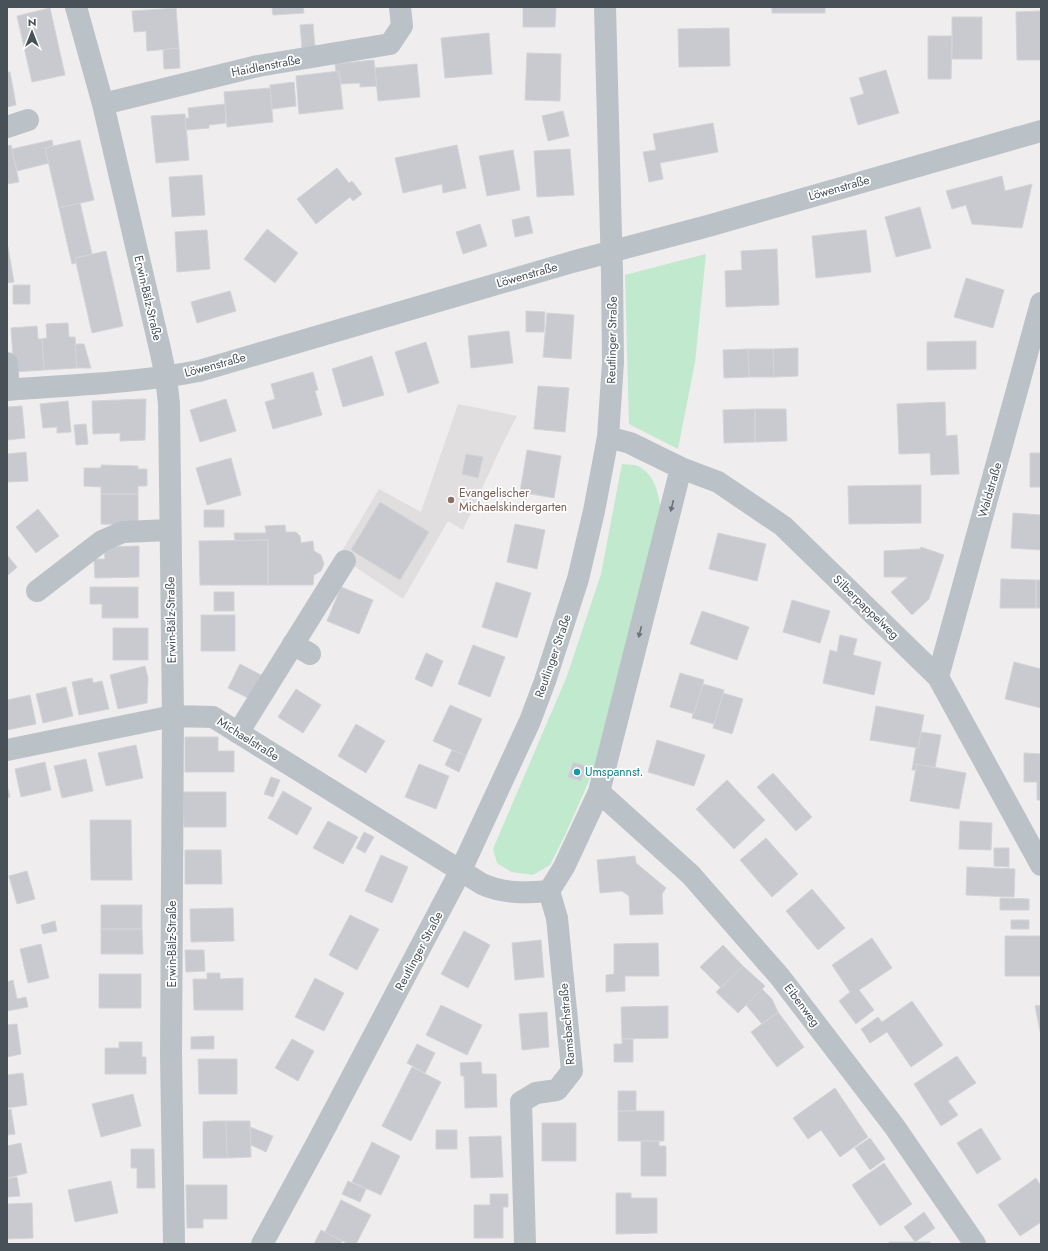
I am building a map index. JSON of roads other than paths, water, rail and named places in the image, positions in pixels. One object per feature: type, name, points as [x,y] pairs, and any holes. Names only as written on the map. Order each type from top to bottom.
[{"type":"street","name":"Erwin-Bälz-Straße","points":[[76,7],[103,104],[160,349],[166,377],[169,404],[173,716],[171,1054],[174,1244]]},
{"type":"street","name":"Haidlenstraße","points":[[103,104],[258,66],[390,44],[402,26],[400,7]]},
{"type":"street","name":"Reutlinger Straße","points":[[262,1244],[460,872],[530,721],[545,681],[578,578],[594,511],[608,437],[613,362],[605,7]]},
{"type":"street","points":[[7,127],[28,120]]},
{"type":"street","name":"Löwenstraße","points":[[8,390],[139,380],[199,371],[1041,130]]},
{"type":"street","name":"Waldstraße","points":[[938,677],[1037,340],[1041,303]]},
{"type":"street","points":[[7,364],[8,390]]},
{"type":"street","name":"Silberpappelweg","points":[[608,437],[630,443],[681,468],[718,482],[782,526],[938,677],[1041,865]]},
{"type":"street","points":[[460,872],[490,888],[520,893],[549,891],[564,867],[599,792],[681,468]]},
{"type":"street","points":[[37,591],[102,541],[123,532],[170,530]]},
{"type":"street","points":[[238,733],[302,649],[345,561]]},
{"type":"street","name":"Michaelstraße","points":[[7,750],[173,716],[212,717],[460,872]]},
{"type":"street","name":"Eibenweg","points":[[599,792],[691,875],[780,977],[894,1126],[975,1244]]},
{"type":"street","name":"Ramsbachstraße","points":[[525,1244],[521,1102],[536,1093],[557,1090],[572,1072],[557,918],[549,891]]},
{"type":"place","name":"Evangelischer Michaelskindergarten","points":[[451,500]]},
{"type":"place","name":"Umspannst.","points":[[577,772]]}]
